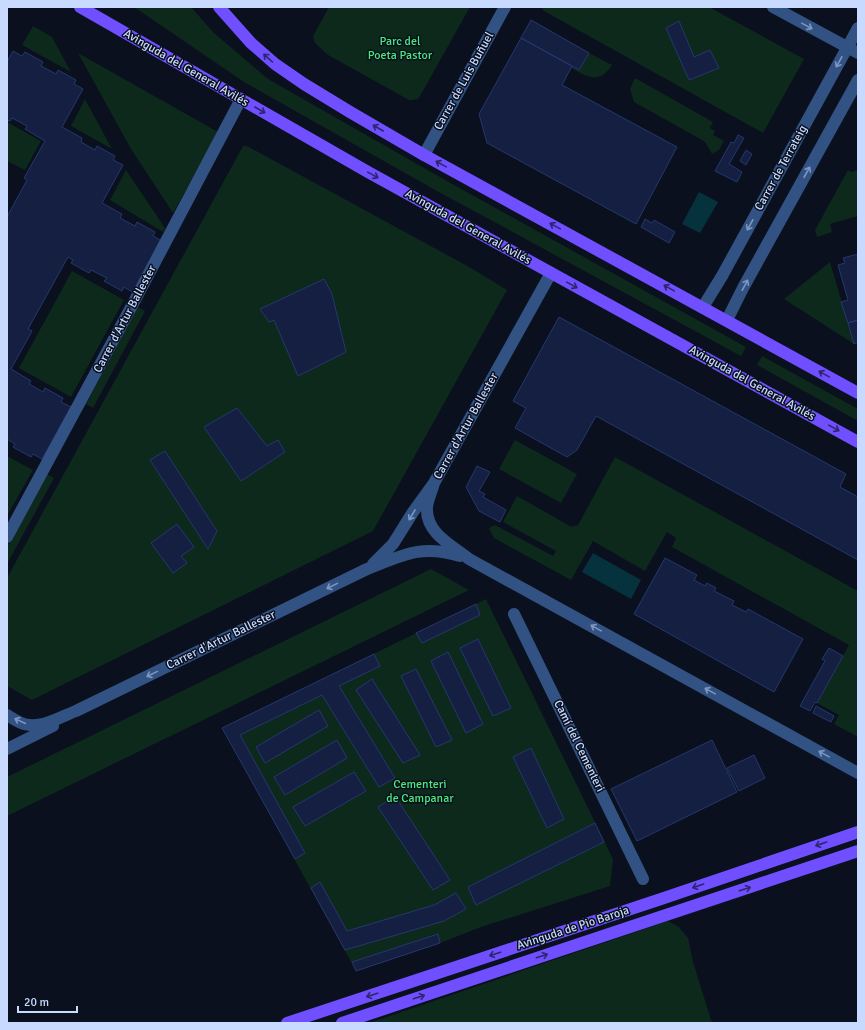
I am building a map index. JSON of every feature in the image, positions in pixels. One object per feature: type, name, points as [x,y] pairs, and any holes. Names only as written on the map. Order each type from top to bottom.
[{"type":"main road","name":"Avinguda del General Avilés","points":[[80,7],[368,172],[858,442]]},
{"type":"main road","points":[[219,7],[250,43],[275,64],[317,92],[424,154],[858,393]]},
{"type":"main road","name":"Avinguda de Pio Baroja","points":[[287,1023],[858,832]]},
{"type":"main road","name":"Avinguda de Pio Baroja","points":[[342,1023],[858,851]]},
{"type":"street","name":"Carrer de Luis Buñuel","points":[[424,154],[505,7]]},
{"type":"street","points":[[773,7],[853,50]]},
{"type":"street","name":"Carrer de Terrateig","points":[[704,307],[853,50],[858,28]]},
{"type":"street","name":"Carrer de Terrateig","points":[[727,320],[743,288],[858,80]]},
{"type":"street","name":"Carrer d'Artur Ballester","points":[[7,537],[125,320],[241,99]]},
{"type":"street","name":"Carrer d'Artur Ballester","points":[[367,569],[393,544],[413,512],[434,483],[551,273]]},
{"type":"street","points":[[434,483],[428,507],[428,518],[433,529],[441,539],[469,559],[858,773]]},
{"type":"street","name":"Carrer d'Artur Ballester","points":[[7,715],[23,723],[36,725],[76,711],[367,569],[405,555],[423,550],[437,550],[469,559]]},
{"type":"street","name":"Camí del Cementeri","points":[[514,614],[643,879]]},
{"type":"street","name":"Carrer d'Artur Ballester","points":[[7,749],[54,725],[76,711]]},
{"type":"green space","points":[[134,7],[191,7],[213,32],[268,79],[447,181],[746,347],[741,356],[437,191],[244,82]]},
{"type":"green space","name":"Parc del Poeta Pastor","points":[[329,7],[470,7],[420,96],[418,99],[409,100],[328,55],[315,43],[313,36]]},
{"type":"green space","points":[[541,7],[709,7],[804,59],[763,133],[544,11]]},
{"type":"green space","points":[[33,26],[52,37],[71,72],[22,45]]},
{"type":"green space","points":[[78,53],[218,132],[173,213],[131,149]]},
{"type":"green space","points":[[589,53],[612,65],[607,71],[598,77],[588,76],[571,68],[572,66],[579,70]]},
{"type":"green space","points":[[635,78],[713,122],[710,128],[715,131],[713,135],[724,141],[719,150],[712,154],[706,143],[702,140],[634,102],[630,89]]},
{"type":"green space","points":[[85,99],[112,149],[71,126]]},
{"type":"green space","points":[[7,122],[41,141],[25,170],[7,161]]},
{"type":"green space","points":[[243,146],[247,146],[471,268],[507,290],[373,531],[32,700],[7,686],[7,578]]},
{"type":"green space","points":[[126,170],[165,228],[163,232],[110,200]]},
{"type":"green space","points":[[848,170],[851,172],[858,170],[858,216],[830,224],[832,232],[817,237],[815,230]]},
{"type":"green space","points":[[830,262],[854,344],[784,299]]},
{"type":"green space","points":[[72,271],[124,300],[71,397],[19,368]]},
{"type":"green space","points":[[138,307],[145,311],[93,408],[86,404]]},
{"type":"green space","points":[[762,356],[858,409],[858,421],[757,365]]},
{"type":"green space","points":[[515,440],[577,474],[561,503],[499,469]]},
{"type":"green space","points":[[7,456],[33,470],[7,516]]},
{"type":"green space","points":[[615,457],[858,591],[858,737],[834,724],[839,715],[817,703],[849,645],[672,547],[676,538],[667,532],[645,571],[593,541],[571,580],[494,538],[489,528],[495,525],[553,556],[556,551],[503,522],[517,496],[570,526],[569,527],[578,525]]},
{"type":"green space","points":[[47,474],[54,478],[7,564],[7,547]]},
{"type":"green space","points":[[431,569],[469,590],[7,816],[7,777]]},
{"type":"green space","name":"Cementeri de Campanar","points":[[486,599],[613,859],[610,886],[481,927],[440,943],[356,971],[222,728]]},
{"type":"green space","points":[[668,921],[679,927],[688,938],[693,962],[712,1023],[369,1023]]},
{"type":"water","points":[[699,192],[718,202],[700,233],[682,224]]},
{"type":"water","points":[[593,553],[641,580],[631,599],[582,572]]},
{"type":"building","points":[[531,20],[589,53],[579,70],[521,38]]},
{"type":"building","points":[[679,21],[694,57],[710,50],[719,68],[689,80],[666,28]]},
{"type":"building","points":[[521,38],[572,66],[562,85],[677,147],[636,224],[487,143],[479,114]]},
{"type":"building","points":[[13,51],[22,56],[25,52],[43,62],[41,66],[56,74],[58,70],[76,80],[74,84],[83,89],[62,127],[82,138],[81,142],[95,150],[97,146],[115,156],[113,160],[123,165],[102,203],[122,214],[120,218],[135,226],[137,222],[155,232],[153,236],[162,241],[134,293],[124,287],[122,291],[104,281],[107,278],[91,270],[89,273],[71,263],[73,260],[68,257],[28,329],[32,331],[11,369],[31,381],[29,384],[43,392],[45,388],[63,398],[61,402],[71,407],[42,459],[33,454],[31,457],[13,447],[15,444],[7,439],[7,217],[27,180],[24,178],[45,141],[25,129],[27,126],[12,118],[10,121],[7,120],[7,62]]},
{"type":"building","points":[[738,135],[744,138],[729,164],[742,172],[737,182],[715,171],[731,142],[734,143]]},
{"type":"building","points":[[746,150],[752,154],[746,165],[740,161]]},
{"type":"building","points":[[645,219],[652,223],[654,220],[675,232],[669,243],[641,227]]},
{"type":"building","points":[[858,254],[858,320],[848,323],[841,302],[848,300],[838,265],[845,263],[843,258]]},
{"type":"building","points":[[324,279],[332,294],[346,352],[298,376],[274,320],[269,322],[260,309]]},
{"type":"building","points":[[559,317],[846,474],[840,487],[858,497],[858,560],[596,416],[577,450],[567,457],[515,428],[526,408],[513,401]]},
{"type":"building","points":[[858,320],[858,342],[854,344],[848,323]]},
{"type":"building","points":[[237,408],[267,446],[278,440],[285,452],[241,481],[204,427]]},
{"type":"building","points":[[165,451],[217,531],[208,549],[150,460]]},
{"type":"building","points":[[477,466],[490,472],[479,491],[485,494],[483,497],[506,510],[500,522],[479,511],[466,487]]},
{"type":"building","points":[[177,524],[194,547],[181,556],[187,563],[173,573],[151,543]]},
{"type":"building","points":[[665,558],[697,575],[694,580],[705,586],[707,583],[716,588],[714,591],[734,601],[732,605],[746,612],[748,609],[803,639],[774,692],[634,614]]},
{"type":"building","points":[[476,604],[480,615],[422,643],[416,633]]},
{"type":"building","points":[[478,639],[511,708],[493,716],[460,648]]},
{"type":"building","points":[[829,648],[843,656],[817,703],[815,702],[810,711],[800,706],[825,661],[822,659]]},
{"type":"building","points":[[448,652],[483,724],[466,733],[431,661]]},
{"type":"building","points":[[374,654],[380,666],[339,686],[395,778],[379,787],[322,695],[240,735],[305,853],[295,859],[222,728]]},
{"type":"building","points":[[416,669],[452,740],[436,747],[401,676]]},
{"type":"building","points":[[372,679],[420,755],[403,763],[356,690]]},
{"type":"building","points":[[816,706],[834,716],[831,722],[813,713]]},
{"type":"building","points":[[319,710],[328,726],[265,763],[256,747]]},
{"type":"building","points":[[337,740],[347,758],[285,795],[274,777]]},
{"type":"building","points":[[712,740],[737,792],[637,841],[611,789]]},
{"type":"building","points":[[531,748],[564,819],[547,828],[513,757]]},
{"type":"building","points":[[754,755],[765,778],[739,791],[727,768]]},
{"type":"building","points":[[354,772],[366,791],[305,826],[293,807]]},
{"type":"building","points":[[395,796],[450,880],[433,890],[378,807]]},
{"type":"building","points":[[595,823],[604,842],[476,905],[468,887]]},
{"type":"building","points":[[320,882],[347,931],[434,905],[456,893],[466,909],[444,921],[345,950],[311,888]]},
{"type":"building","points":[[438,934],[440,943],[356,971],[352,962]]}]
